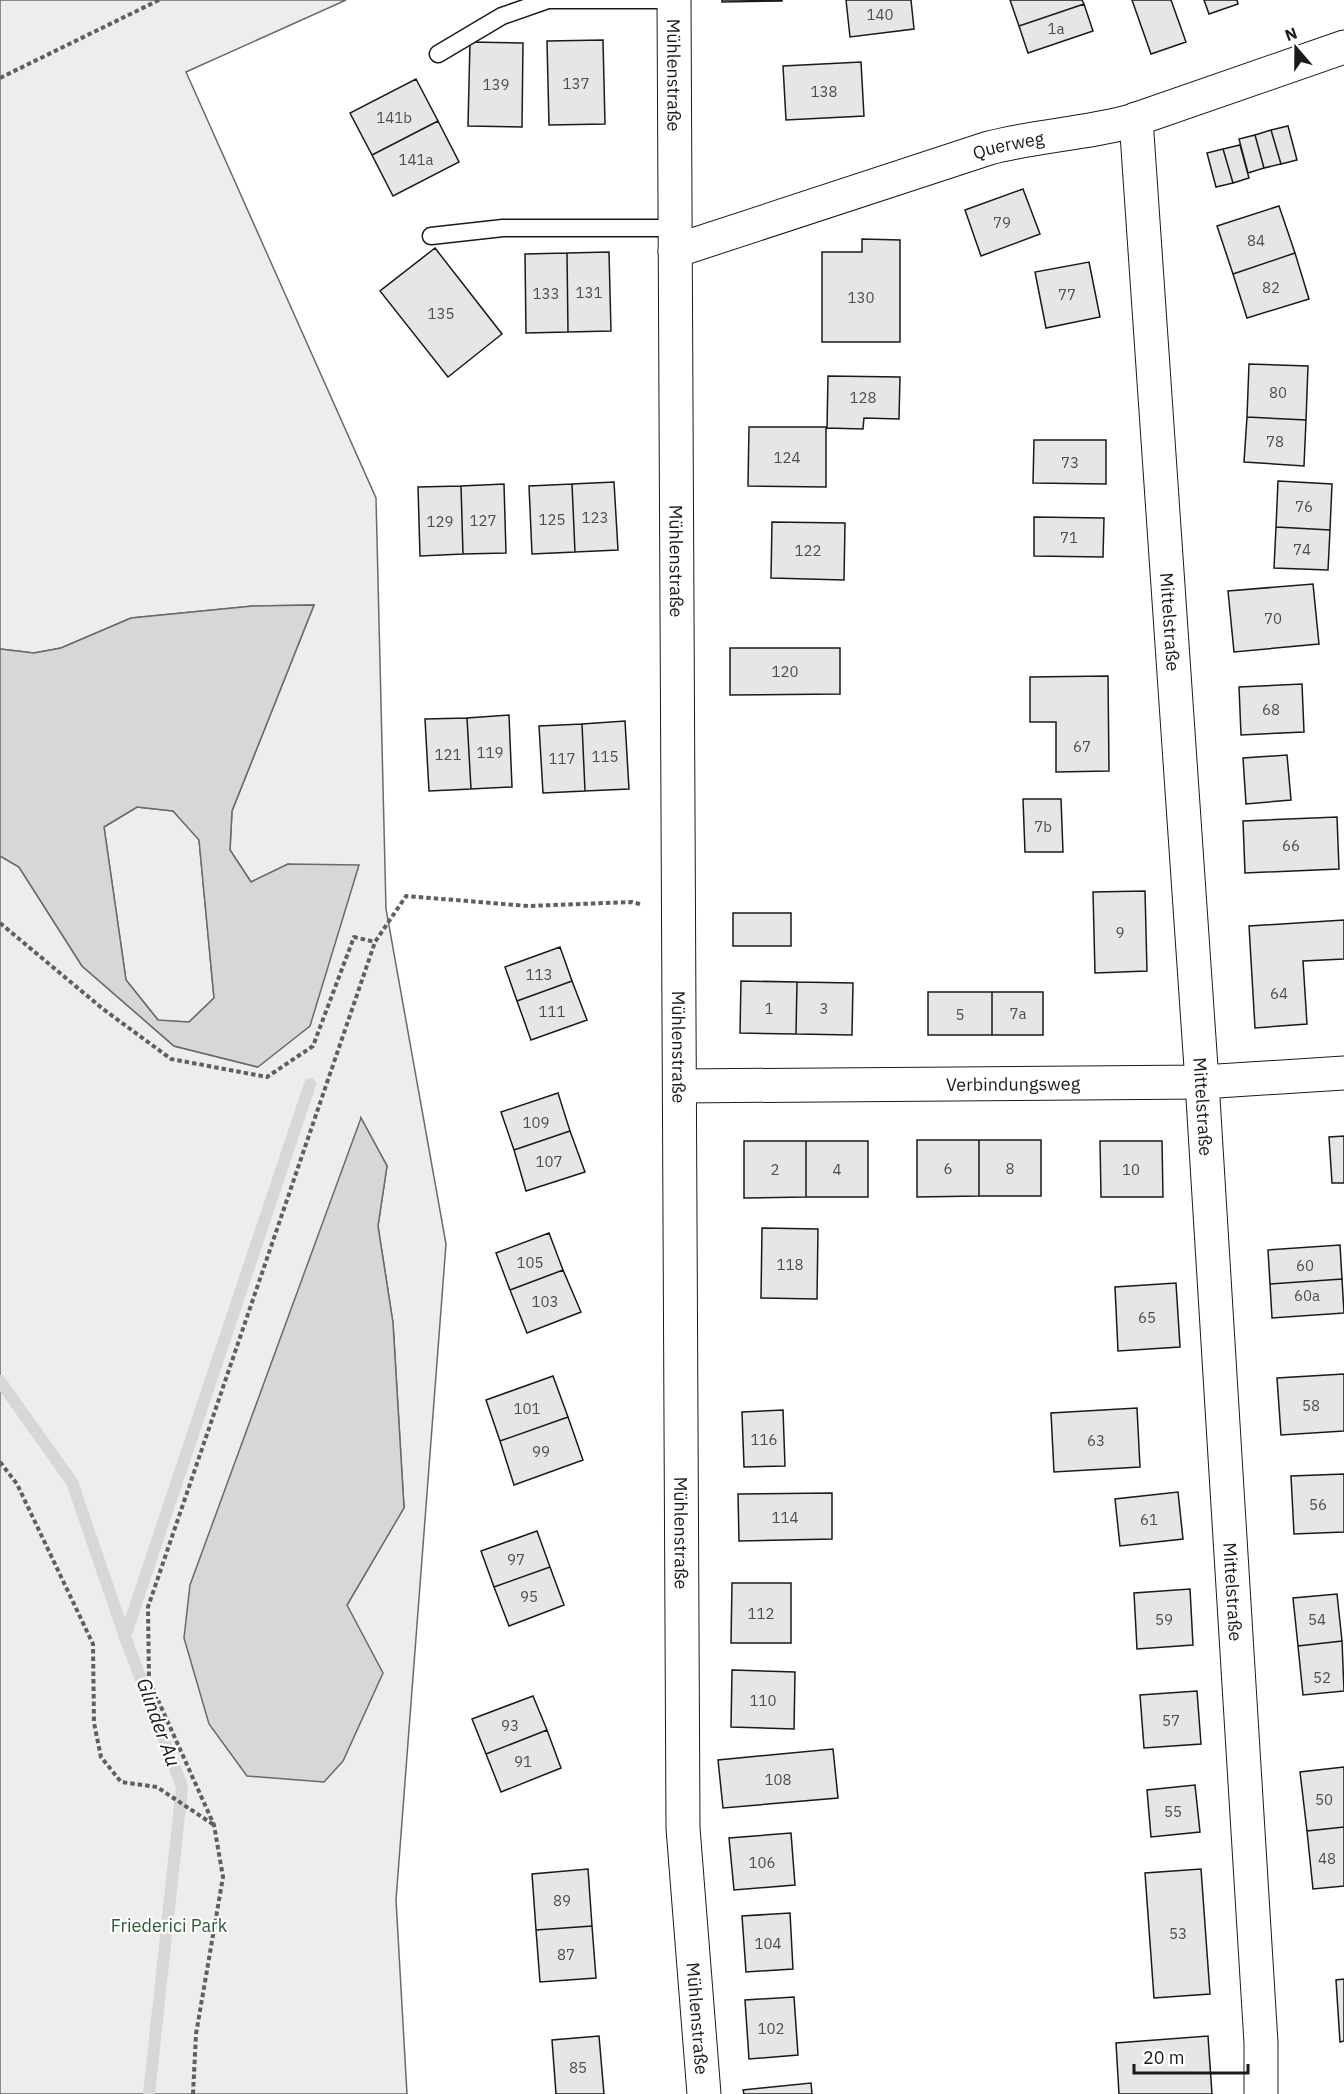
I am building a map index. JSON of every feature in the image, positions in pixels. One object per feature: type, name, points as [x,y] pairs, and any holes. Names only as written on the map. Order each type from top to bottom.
[{"type":"street","name":"Mühlenstraße","points":[[674,0],[683,1828],[704,2094]]},
{"type":"street","name":"Querweg","points":[[675,240],[997,146],[1101,129],[1136,119],[1344,47]]},
{"type":"street","name":"Mittelstraße","points":[[1136,119],[1202,1082],[1261,2043],[1261,2094]]},
{"type":"street","name":"Verbindungsweg","points":[[681,1086],[1202,1082],[1344,1073]]},
{"type":"lane","points":[[438,54],[501,16],[548,0],[674,0]]},
{"type":"lane","points":[[431,236],[503,228],[675,240]]},
{"type":"path","points":[[0,78],[159,0]]},
{"type":"path","points":[[193,2094],[196,2034],[223,1877],[214,1825],[149,1680],[148,1607],[375,942],[406,896],[528,906],[632,902],[680,915]]},
{"type":"path","points":[[0,923],[103,1009],[171,1059],[267,1077],[313,1046],[354,936],[375,942]]},
{"type":"path","points":[[0,1461],[17,1484],[93,1644],[94,1723],[101,1757],[121,1782],[157,1787],[214,1825]]},
{"type":"shaded area","name":"Friederici Park","points":[[0,0],[346,0],[186,72],[376,498],[386,909],[446,1244],[396,1900],[407,2094],[0,2094],[0,856],[19,867],[82,966],[174,1046],[257,1067],[288,864],[251,882],[230,850],[232,811],[314,605],[253,606],[131,618],[61,648],[34,653],[0,649]],"holes":[[[361,1118],[387,1166],[378,1226],[393,1323],[404,1507],[347,1605]]]},
{"type":"shaded area","points":[[314,605],[232,811],[230,850],[251,882],[288,864],[359,865],[310,1026],[258,1067],[174,1046],[82,966],[19,867],[0,856],[0,649],[34,653],[61,648],[131,618],[253,606]],"holes":[[[137,807],[173,811],[199,840],[214,998],[189,1022],[158,1020],[126,980],[104,827]]]},
{"type":"shaded area","points":[[137,807],[173,811],[199,839],[214,998],[189,1022],[159,1021],[126,980],[104,827]]},
{"type":"shaded area","points":[[361,1118],[387,1166],[378,1226],[393,1323],[404,1508],[347,1605],[383,1673],[343,1761],[324,1782],[247,1776],[209,1724],[184,1638],[190,1585]]},
{"type":"building","points":[[722,0],[782,0],[782,1],[722,2]]},
{"type":"building","points":[[846,0],[911,0],[914,29],[850,37]]},
{"type":"building","points":[[1010,0],[1082,0],[1084,4],[1019,26]]},
{"type":"building","points":[[1132,0],[1171,0],[1186,42],[1151,54]]},
{"type":"building","points":[[1204,0],[1237,0],[1238,4],[1209,14]]},
{"type":"building","points":[[1084,4],[1093,31],[1028,53],[1019,26]]},
{"type":"building","points":[[603,40],[605,124],[549,125],[547,41]]},
{"type":"building","points":[[470,42],[523,43],[522,127],[468,126]]},
{"type":"building","points":[[861,62],[864,116],[786,120],[783,66]]},
{"type":"building","points":[[416,79],[438,121],[372,155],[350,113]]},
{"type":"building","points":[[438,121],[459,162],[393,196],[372,155]]},
{"type":"building","points":[[1288,126],[1297,160],[1281,164],[1271,130]]},
{"type":"building","points":[[1271,130],[1281,164],[1264,168],[1255,135]]},
{"type":"building","points":[[1255,135],[1264,168],[1248,173],[1239,139]]},
{"type":"building","points":[[1240,145],[1249,178],[1233,183],[1223,149]]},
{"type":"building","points":[[1223,149],[1233,183],[1216,187],[1207,153]]},
{"type":"building","points":[[1023,189],[1040,234],[981,256],[965,210]]},
{"type":"building","points":[[1279,206],[1295,253],[1233,274],[1217,226]]},
{"type":"building","points":[[862,239],[900,240],[900,342],[822,342],[822,252],[862,252]]},
{"type":"building","points":[[435,248],[502,334],[448,377],[380,291]]},
{"type":"building","points":[[609,252],[611,331],[568,332],[567,253]]},
{"type":"building","points":[[567,253],[568,332],[526,333],[525,254]]},
{"type":"building","points":[[1295,253],[1309,299],[1247,318],[1233,274]]},
{"type":"building","points":[[1089,262],[1100,317],[1046,328],[1035,272]]},
{"type":"building","points":[[1249,364],[1308,366],[1306,420],[1247,417]]},
{"type":"building","points":[[828,376],[900,377],[899,419],[864,418],[863,429],[827,428]]},
{"type":"building","points":[[1247,417],[1306,420],[1304,466],[1244,462]]},
{"type":"building","points":[[749,427],[826,427],[826,487],[748,486]]},
{"type":"building","points":[[1034,440],[1106,440],[1106,484],[1033,483]]},
{"type":"building","points":[[1278,481],[1332,484],[1330,530],[1276,527]]},
{"type":"building","points":[[614,482],[618,550],[575,552],[572,484]]},
{"type":"building","points":[[504,484],[506,553],[463,554],[461,486]]},
{"type":"building","points":[[572,484],[575,552],[532,554],[529,486]]},
{"type":"building","points":[[461,486],[463,554],[420,556],[418,487]]},
{"type":"building","points":[[1034,517],[1104,518],[1103,557],[1034,556]]},
{"type":"building","points":[[772,522],[845,523],[844,580],[771,578]]},
{"type":"building","points":[[1276,527],[1330,530],[1328,570],[1274,568]]},
{"type":"building","points":[[1313,584],[1319,644],[1234,652],[1228,591]]},
{"type":"building","points":[[730,648],[840,648],[840,694],[730,695]]},
{"type":"building","points":[[1108,676],[1109,771],[1056,772],[1056,722],[1030,722],[1030,677]]},
{"type":"building","points":[[1302,684],[1304,732],[1241,735],[1239,687]]},
{"type":"building","points":[[509,715],[512,787],[471,789],[467,718]]},
{"type":"building","points":[[467,718],[471,789],[429,791],[425,719]]},
{"type":"building","points":[[625,721],[629,789],[585,791],[582,724]]},
{"type":"building","points":[[582,724],[585,791],[543,793],[539,726]]},
{"type":"building","points":[[1287,755],[1291,800],[1246,804],[1243,758]]},
{"type":"building","points":[[1023,799],[1061,799],[1063,852],[1025,852]]},
{"type":"building","points":[[1337,817],[1339,869],[1245,873],[1243,821]]},
{"type":"building","points":[[1145,891],[1147,971],[1095,973],[1093,892]]},
{"type":"building","points":[[733,913],[791,913],[791,946],[733,946]]},
{"type":"building","points":[[1344,920],[1344,959],[1303,961],[1307,1024],[1255,1028],[1249,926]]},
{"type":"building","points":[[560,947],[572,981],[517,1001],[505,967]]},
{"type":"building","points":[[572,981],[587,1020],[531,1040],[517,1001]]},
{"type":"building","points":[[741,981],[797,982],[796,1034],[740,1033]]},
{"type":"building","points":[[797,982],[853,983],[852,1035],[796,1034]]},
{"type":"building","points":[[928,992],[992,992],[992,1035],[928,1035]]},
{"type":"building","points":[[992,992],[1043,992],[1043,1035],[992,1035]]},
{"type":"building","points":[[558,1093],[570,1131],[514,1150],[501,1112]]},
{"type":"building","points":[[570,1131],[585,1172],[526,1191],[514,1150]]},
{"type":"building","points":[[1344,1136],[1344,1183],[1332,1183],[1329,1137]]},
{"type":"building","points":[[917,1140],[979,1140],[979,1196],[917,1197]]},
{"type":"building","points":[[979,1140],[1041,1140],[1041,1196],[979,1196]]},
{"type":"building","points":[[744,1141],[806,1141],[806,1197],[744,1198]]},
{"type":"building","points":[[806,1141],[868,1141],[868,1197],[806,1197]]},
{"type":"building","points":[[1100,1141],[1162,1141],[1163,1197],[1101,1197]]},
{"type":"building","points":[[762,1228],[818,1229],[817,1299],[761,1298]]},
{"type":"building","points":[[549,1233],[563,1270],[510,1290],[496,1253]]},
{"type":"building","points":[[1340,1245],[1342,1279],[1270,1284],[1268,1250]]},
{"type":"building","points":[[563,1270],[581,1312],[527,1333],[510,1290]]},
{"type":"building","points":[[1342,1279],[1344,1313],[1272,1318],[1270,1284]]},
{"type":"building","points":[[1176,1283],[1180,1347],[1118,1351],[1115,1287]]},
{"type":"building","points":[[1344,1374],[1344,1431],[1281,1435],[1277,1378]]},
{"type":"building","points":[[553,1376],[568,1417],[500,1441],[486,1400]]},
{"type":"building","points":[[1137,1408],[1140,1467],[1054,1472],[1051,1413]]},
{"type":"building","points":[[783,1410],[785,1466],[744,1467],[742,1412]]},
{"type":"building","points":[[568,1417],[583,1460],[514,1485],[500,1441]]},
{"type":"building","points":[[1344,1474],[1344,1532],[1294,1534],[1291,1476]]},
{"type":"building","points":[[1178,1492],[1183,1539],[1120,1546],[1115,1499]]},
{"type":"building","points":[[832,1493],[832,1539],[739,1541],[738,1494]]},
{"type":"building","points":[[537,1531],[550,1567],[494,1587],[481,1551]]},
{"type":"building","points":[[550,1567],[564,1605],[509,1626],[494,1587]]},
{"type":"building","points":[[732,1583],[791,1583],[791,1643],[731,1643]]},
{"type":"building","points":[[1190,1589],[1193,1645],[1137,1649],[1134,1593]]},
{"type":"building","points":[[1337,1594],[1342,1641],[1298,1646],[1293,1598]]},
{"type":"building","points":[[1342,1641],[1344,1691],[1303,1695],[1298,1646]]},
{"type":"building","points":[[732,1670],[795,1672],[794,1729],[731,1727]]},
{"type":"building","points":[[1197,1691],[1201,1744],[1144,1748],[1140,1695]]},
{"type":"building","points":[[533,1696],[547,1730],[486,1754],[472,1719]]},
{"type":"building","points":[[547,1730],[561,1768],[501,1792],[486,1754]]},
{"type":"building","points":[[833,1749],[838,1798],[723,1808],[718,1760]]},
{"type":"building","points":[[1344,1767],[1344,1827],[1307,1831],[1300,1772]]},
{"type":"building","points":[[1195,1785],[1200,1832],[1151,1837],[1147,1790]]},
{"type":"building","points":[[1344,1827],[1344,1886],[1313,1889],[1307,1831]]},
{"type":"building","points":[[791,1833],[795,1885],[734,1890],[729,1838]]},
{"type":"building","points":[[588,1869],[592,1926],[536,1930],[532,1874]]},
{"type":"building","points":[[1201,1869],[1210,1994],[1154,1998],[1145,1873]]},
{"type":"building","points":[[790,1913],[793,1969],[746,1972],[742,1916]]},
{"type":"building","points":[[592,1926],[596,1978],[540,1982],[536,1930]]},
{"type":"building","points":[[1344,1979],[1344,2041],[1340,2042],[1336,1980]]},
{"type":"building","points":[[794,1997],[798,2055],[749,2059],[745,2000]]},
{"type":"building","points":[[599,2036],[604,2094],[556,2094],[552,2040]]},
{"type":"building","points":[[1208,2036],[1212,2094],[1119,2094],[1116,2043]]},
{"type":"building","points":[[811,2083],[812,2094],[744,2094],[743,2090]]},
{"type":"waterway","points":[[125,1637],[310,1084]]},
{"type":"waterway","name":"Glinder Au","points":[[0,1381],[72,1482],[125,1637],[182,1787],[149,2094]]}]
